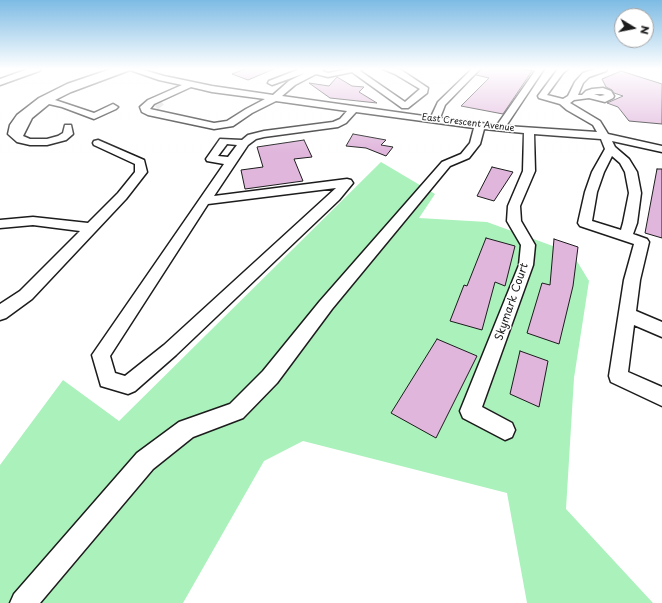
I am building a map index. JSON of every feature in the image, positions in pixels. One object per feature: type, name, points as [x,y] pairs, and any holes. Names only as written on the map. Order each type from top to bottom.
[{"type":"street","points":[[49,97],[28,110],[15,125],[13,134],[18,136],[21,140],[30,142],[47,142],[62,138],[68,134],[68,127]]},
{"type":"street","points":[[44,100],[51,97]]},
{"type":"street","points":[[65,105],[67,97]]},
{"type":"street","points":[[147,112],[167,97]]},
{"type":"street","points":[[147,112],[145,107],[150,102],[181,97]]},
{"type":"street","points":[[147,112],[221,126],[236,121],[249,111],[276,97]]},
{"type":"street","name":"East Crescent Avenue","points":[[277,97],[480,126],[529,131],[576,133],[605,137],[662,149]]},
{"type":"street","points":[[393,97],[405,106],[408,116]]},
{"type":"street","points":[[394,114],[417,97]]},
{"type":"street","points":[[434,120],[441,104],[448,97]]},
{"type":"street","points":[[500,128],[521,97]]},
{"type":"street","points":[[546,97],[564,103],[597,123],[605,137],[607,154],[591,192],[585,223],[642,242],[632,280],[618,376],[662,397]]},
{"type":"street","points":[[564,103],[572,98],[583,97]]},
{"type":"street","points":[[591,97],[601,102]]},
{"type":"street","points":[[44,100],[65,105],[94,116],[113,107]]},
{"type":"street","points":[[242,104],[256,107]]},
{"type":"street","points":[[205,201],[347,183],[335,197],[245,281],[170,350],[128,385],[108,380],[101,355],[244,143],[252,137],[264,134],[335,125],[343,121],[354,108]]},
{"type":"street","points":[[23,603],[144,462],[186,429],[236,410],[270,377],[326,305],[446,164],[464,156],[470,150],[475,144],[480,126]]},
{"type":"street","name":"Skymark Court","points":[[505,430],[470,411],[526,265],[528,245],[514,221],[514,206],[529,171],[529,131]]},
{"type":"street","points":[[231,161],[211,159],[224,141],[244,143]]},
{"type":"street","points":[[0,313],[26,295],[122,196],[141,172],[140,162],[98,143]]},
{"type":"street","points":[[607,154],[625,161],[631,172],[636,193],[630,223],[625,236]]},
{"type":"street","points":[[0,224],[33,221],[91,228]]},
{"type":"street","points":[[628,315],[662,330]]},
{"type":"green space","points":[[381,162],[435,194],[419,218],[487,222],[572,253],[589,281],[574,378],[566,509],[653,603],[527,603],[507,493],[303,441],[264,461],[183,603],[0,603],[0,465],[63,380],[119,421]]},
{"type":"building","points":[[329,97],[367,97],[377,103]]},
{"type":"building","points":[[470,97],[514,97],[503,114],[461,106]]},
{"type":"building","points":[[620,97],[662,97],[662,124],[629,121],[618,107],[607,103]]},
{"type":"building","points":[[353,134],[386,140],[381,145],[393,147],[386,156],[366,148],[346,146]]},
{"type":"building","points":[[304,140],[312,157],[294,159],[303,181],[245,189],[241,170],[263,167],[257,147]]},
{"type":"building","points":[[492,167],[513,172],[494,201],[477,196]]},
{"type":"building","points":[[657,169],[662,169],[662,238],[645,233]]},
{"type":"building","points":[[486,238],[515,246],[505,286],[495,282],[482,330],[450,321],[464,285],[467,286]]},
{"type":"building","points":[[554,239],[578,247],[573,286],[559,344],[527,333],[542,283],[550,285]]},
{"type":"building","points":[[437,339],[477,356],[436,438],[391,413]]},
{"type":"building","points":[[520,351],[548,361],[539,407],[510,394]]},
{"type":"tunnel","points":[[155,106],[161,101]]}]
